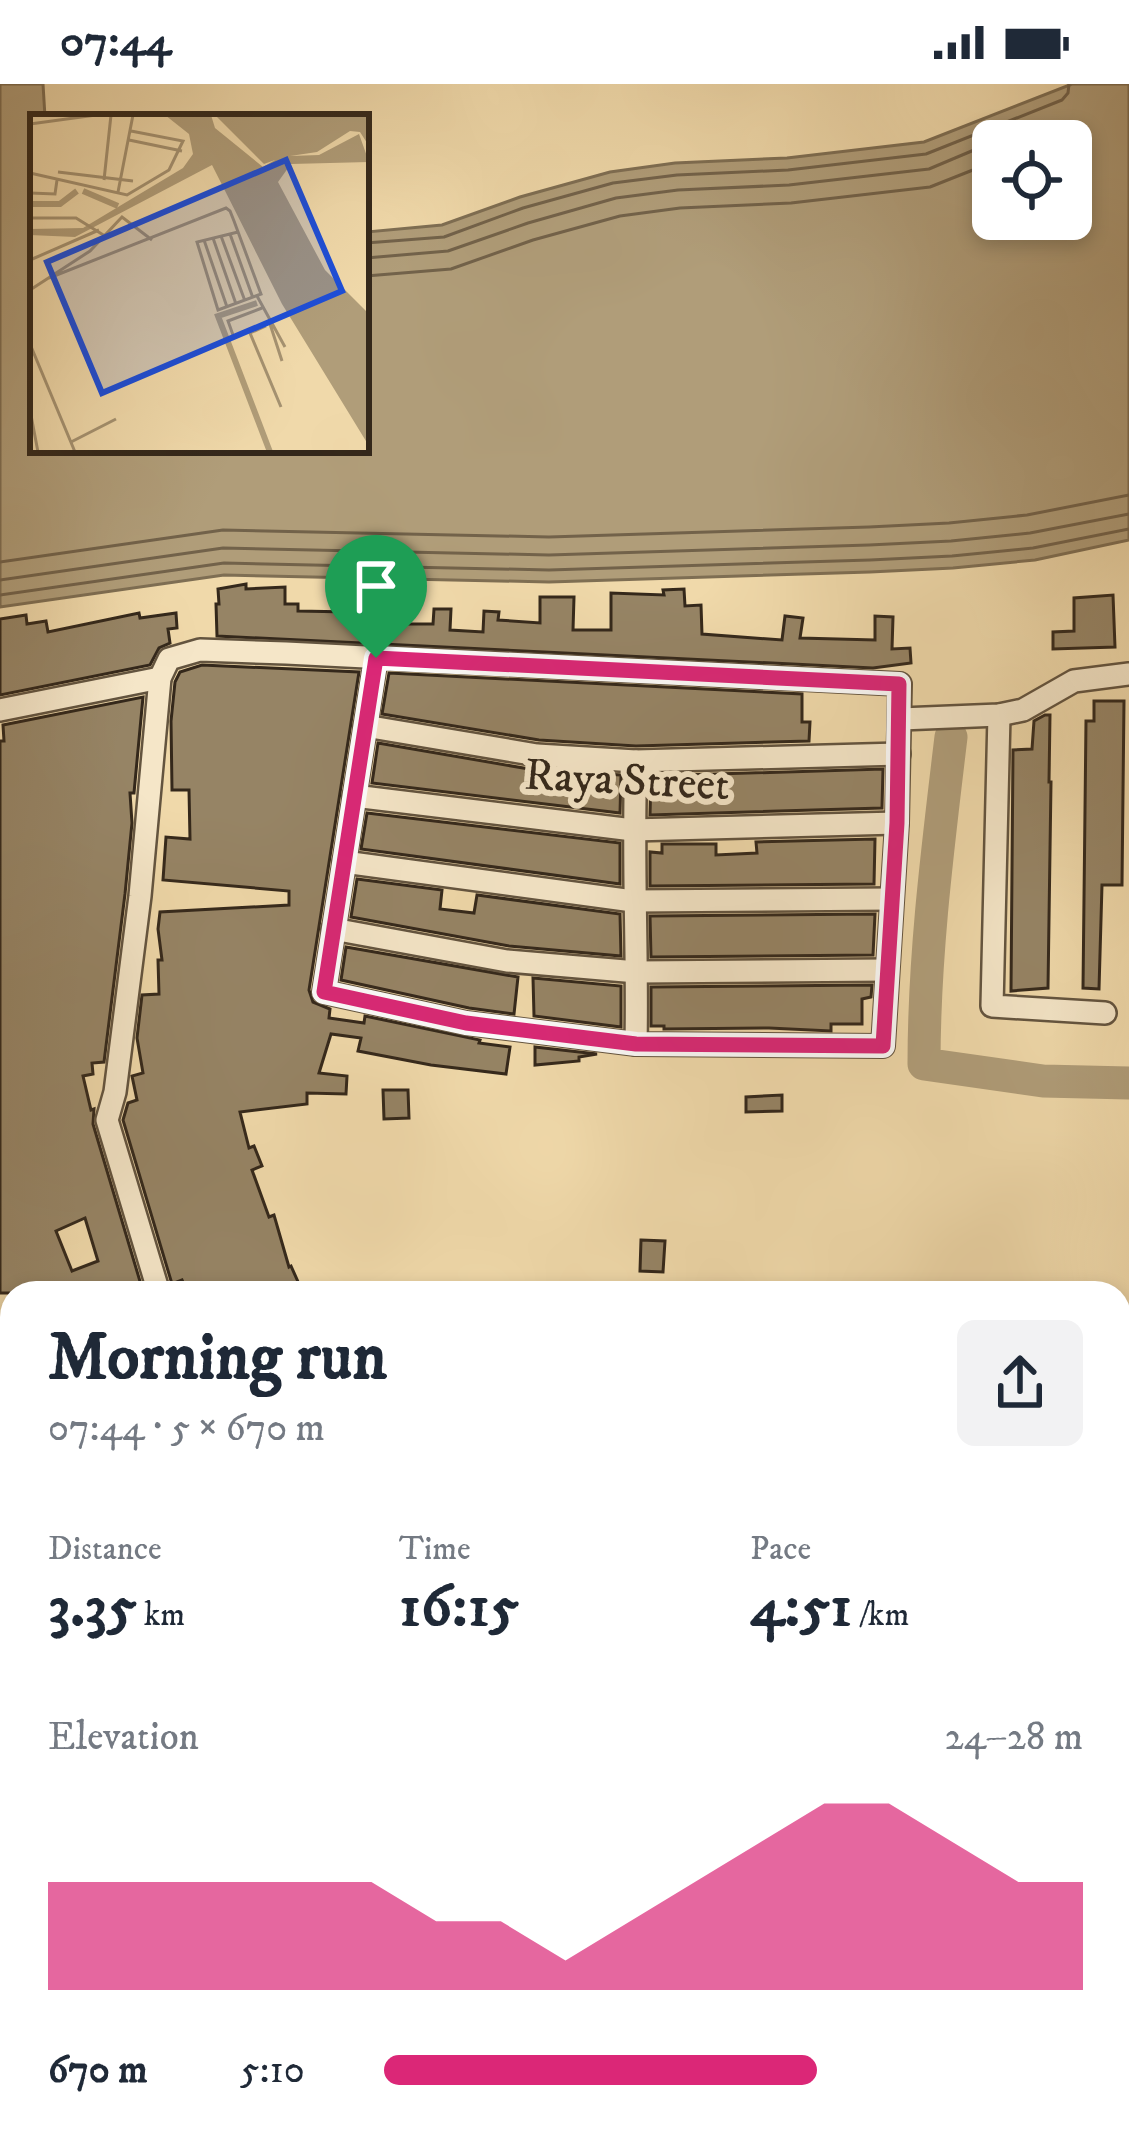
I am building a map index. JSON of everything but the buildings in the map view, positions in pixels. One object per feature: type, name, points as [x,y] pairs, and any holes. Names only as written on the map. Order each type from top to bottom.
[{"type":"street","points":[[155,1281],[106,1120],[116,1092],[140,896],[160,678],[169,659],[200,650],[376,658],[899,684],[907,718],[899,754],[883,1046],[636,1044],[466,1023],[324,992],[376,658]]},
{"type":"street","points":[[907,718],[1023,710],[1074,681],[1129,674]]},
{"type":"street","points":[[0,710],[160,678]]},
{"type":"street","points":[[992,715],[992,1006],[1105,1013]]},
{"type":"street","points":[[365,726],[537,755],[636,761],[899,754]]},
{"type":"street","points":[[636,761],[636,1044]]},
{"type":"street","name":"Raya Street","points":[[354,796],[633,830],[897,823]]},
{"type":"street","points":[[344,862],[633,901],[892,898]]},
{"type":"street","points":[[333,929],[507,961],[637,972],[887,970]]},
{"type":"water","points":[[0,84],[43,84],[45,114],[30,114],[30,453],[369,453],[369,232],[442,225],[610,172],[924,142],[972,123],[972,240],[1092,240],[1092,120],[980,120],[1072,84],[1129,84],[1129,540],[1035,560],[953,568],[549,582],[224,575],[0,607]]},
{"type":"waterway","points":[[951,737],[929,941],[924,1064],[1043,1081],[1129,1083]]},
{"type":"route","points":[[376,658],[899,684],[897,823],[883,1046],[636,1044],[466,1023],[324,992],[376,658]]}]
